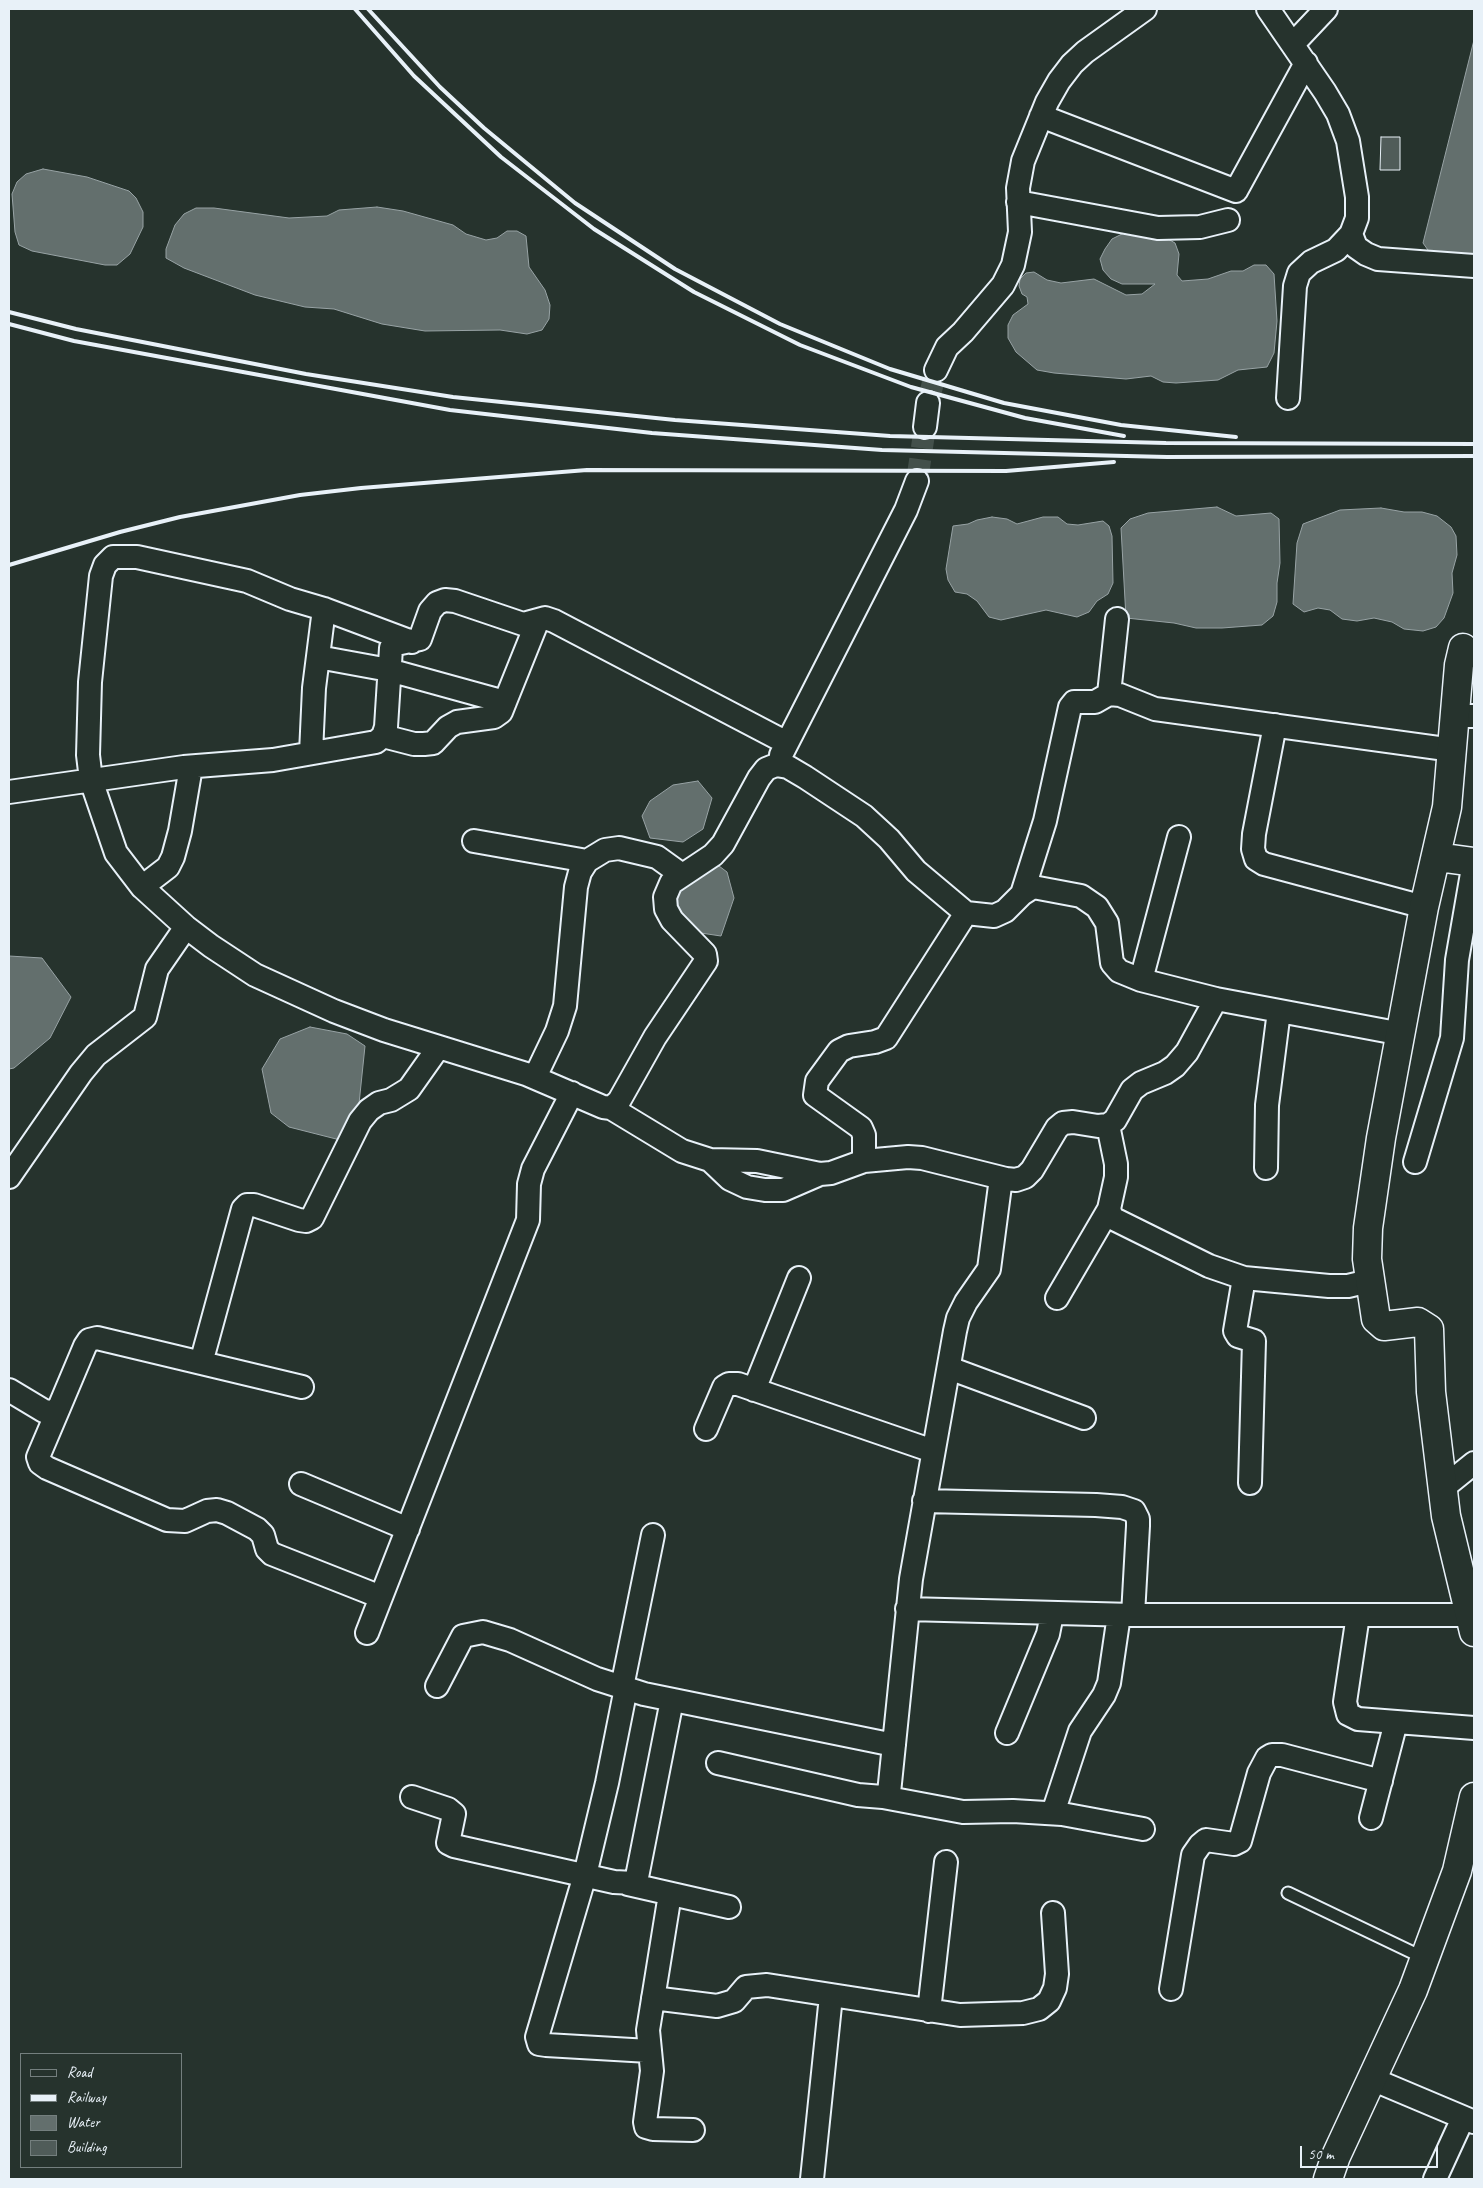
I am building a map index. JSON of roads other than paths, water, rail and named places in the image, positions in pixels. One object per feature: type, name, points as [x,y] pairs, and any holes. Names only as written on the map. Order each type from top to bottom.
[{"type":"street","points":[[936,370],[947,347],[963,332],[1003,285],[1013,265],[1020,232],[1018,188],[1023,161],[1041,116],[1059,81],[1072,64],[1145,9]]},
{"type":"street","points":[[1268,9],[1306,63],[1338,114],[1348,141],[1357,197],[1357,218],[1351,234],[1336,250],[1311,262],[1299,273],[1295,286],[1288,398]]},
{"type":"street","points":[[1293,44],[1326,9]]},
{"type":"street","points":[[1041,116],[1236,191],[1306,63]]},
{"type":"street","points":[[1018,202],[1158,228],[1200,227],[1228,220]]},
{"type":"street","points":[[1351,234],[1356,246],[1366,254],[1378,258],[1474,266]]},
{"type":"street","points":[[925,427],[928,403]]},
{"type":"street","points":[[776,765],[906,510],[917,481]]},
{"type":"street","points":[[412,642],[324,609],[290,599],[248,581],[137,557],[113,557],[105,565],[101,576],[90,682],[88,729],[91,780],[116,853],[142,887],[186,927],[228,958],[255,975],[334,1011],[438,1048],[535,1077],[603,1107],[611,1108],[682,1151],[710,1160],[757,1161],[820,1174],[831,1173],[864,1161],[898,1157],[922,1158],[1000,1178],[1016,1180],[1024,1177],[1032,1170],[1057,1128],[1063,1123],[1108,1125],[1115,1120],[1132,1090],[1175,1066],[1187,1052],[1216,999]]},
{"type":"street","points":[[383,736],[387,714],[391,648],[396,644],[420,639],[430,610],[437,603],[446,600],[469,606],[512,622],[524,624],[545,618],[554,621],[787,743]]},
{"type":"street","points":[[311,753],[314,688],[324,609]]},
{"type":"street","points":[[1109,694],[1117,619]]},
{"type":"street","points":[[9,792],[191,767],[273,760],[369,744],[383,736],[414,744],[434,743],[448,727],[457,722],[494,717],[501,712],[538,620]]},
{"type":"street","points":[[1415,1162],[1452,1038],[1457,960],[1470,914],[1447,807],[1453,750],[1464,716],[1459,665],[1463,648]]},
{"type":"street","points":[[318,657],[389,670],[505,702]]},
{"type":"street","points":[[1022,894],[1046,821],[1070,707],[1074,702],[1095,702],[1109,694],[1120,695],[1156,709],[1453,750]]},
{"type":"street","points":[[1274,726],[1254,834],[1252,849],[1256,859],[1264,864],[1424,907]]},
{"type":"street","points":[[611,1108],[619,1101],[655,1037],[706,961],[705,954],[672,920],[666,909],[665,897],[671,883],[713,855],[723,844],[759,778],[766,769],[776,765],[796,772],[864,816],[889,838],[916,871],[966,913],[994,916],[1004,911],[1022,894],[1033,887],[1081,896],[1097,906],[1107,923],[1112,963],[1119,971],[1141,980],[1216,999],[1402,1034]]},
{"type":"street","points":[[142,887],[168,867],[180,831],[191,767]]},
{"type":"street","points":[[1141,980],[1180,837]]},
{"type":"street","points":[[474,841],[587,861]]},
{"type":"street","points":[[535,1077],[557,1031],[565,1006],[576,887],[580,872],[587,861],[605,850],[619,848],[657,857],[682,875]]},
{"type":"street","points":[[907,1609],[1126,1615],[1358,1615],[1472,1624],[1453,1549],[1463,1476],[1431,1392],[1429,1329],[1418,1322],[1384,1326],[1376,1319],[1359,1283],[1381,1138],[1402,1034],[1424,907],[1459,859]]},
{"type":"street","points":[[864,1161],[864,1135],[861,1128],[815,1096],[817,1081],[840,1051],[850,1046],[875,1042],[886,1038],[966,913]]},
{"type":"street","points":[[9,1177],[91,1061],[145,1016],[157,970],[186,927]]},
{"type":"street","points":[[1266,1168],[1267,1105],[1279,1011]]},
{"type":"street","points":[[201,1363],[242,1209],[247,1205],[254,1205],[299,1220],[306,1221],[312,1218],[360,1121],[369,1110],[379,1103],[391,1100],[409,1089],[438,1048]]},
{"type":"street","points":[[367,1633],[528,1220],[529,1184],[534,1169],[572,1093]]},
{"type":"street","points":[[1057,1298],[1108,1210],[1116,1177],[1116,1164],[1108,1125]]},
{"type":"street","points":[[883,1797],[889,1793],[907,1609],[924,1501],[958,1318],[989,1269],[1000,1178]]},
{"type":"street","points":[[1108,1210],[1112,1218],[1124,1224],[1210,1266],[1244,1278],[1329,1286],[1359,1283]]},
{"type":"street","points":[[754,1390],[798,1278]]},
{"type":"street","points":[[1244,1278],[1235,1331],[1238,1336],[1254,1342],[1250,1483]]},
{"type":"street","points":[[302,1387],[110,1339],[98,1338],[89,1340],[38,1457],[40,1463],[47,1468],[167,1520],[185,1521],[217,1510],[227,1513],[257,1529],[263,1535],[267,1549],[272,1554],[381,1597]]},
{"type":"street","points":[[950,1368],[1084,1418]]},
{"type":"street","points":[[706,1430],[724,1387],[729,1384],[738,1384],[933,1451]]},
{"type":"street","points":[[9,1390],[44,1411],[52,1412],[58,1410]]},
{"type":"street","points":[[301,1484],[408,1528]]},
{"type":"street","points":[[924,1501],[1122,1507],[1134,1511],[1138,1519],[1126,1615],[1110,1683],[1080,1731],[1053,1813]]},
{"type":"street","points":[[649,2051],[546,2045],[539,2044],[537,2037],[585,1875],[624,1688],[653,1535]]},
{"type":"street","points":[[1007,1733],[1048,1634],[1052,1614]]},
{"type":"street","points":[[1358,1615],[1345,1709],[1348,1714],[1358,1719],[1474,1728]]},
{"type":"street","points":[[437,1686],[463,1636],[483,1632],[510,1640],[597,1679],[624,1688],[672,1700],[894,1745]]},
{"type":"street","points":[[628,1884],[634,1883],[637,1877],[672,1700]]},
{"type":"street","points":[[1371,1818],[1396,1722]]},
{"type":"street","points":[[1171,1989],[1193,1855],[1206,1840],[1234,1844],[1240,1841],[1259,1773],[1267,1758],[1272,1755],[1282,1755],[1381,1781]]},
{"type":"street","points":[[718,1763],[858,1795],[883,1797],[963,1812],[1013,1811],[1053,1813],[1143,1829]]},
{"type":"street","points":[[412,1797],[454,1814],[448,1843],[454,1846],[729,1907]]},
{"type":"street","points":[[1328,2179],[1336,2156],[1372,2079],[1419,1956],[1469,1842],[1474,1797]]},
{"type":"street","points":[[929,2011],[946,1862]]},
{"type":"street","points":[[670,1894],[648,2030],[652,2071],[645,2122],[646,2127],[693,2130]]},
{"type":"street","points":[[653,1998],[717,2006],[734,2001],[746,1987],[753,1985],[960,2015],[1023,2013],[1039,2009],[1049,2001],[1055,1988],[1057,1974],[1053,1913]]},
{"type":"street","points":[[812,2179],[831,1996]]},
{"type":"street","points":[[1372,2079],[1469,2120],[1436,2179]]},
{"type":"lane","points":[[1288,1893],[1419,1956]]},
{"type":"water","points":[[1474,40],[1474,255],[1435,260],[1423,243]]},
{"type":"water","points":[[43,169],[87,177],[129,191],[136,198],[143,212],[143,227],[130,254],[117,265],[105,265],[32,251],[19,245],[15,232],[12,194],[17,182],[26,174]]},
{"type":"water","points":[[377,207],[403,211],[453,225],[466,234],[486,240],[497,238],[507,231],[517,231],[526,236],[529,267],[545,290],[550,305],[549,319],[542,330],[527,334],[500,330],[425,331],[382,324],[334,309],[305,307],[255,295],[184,268],[166,258],[166,249],[175,225],[184,214],[196,208],[214,208],[289,218],[327,216],[339,210]]},
{"type":"water","points":[[1124,233],[1163,236],[1175,243],[1179,254],[1177,275],[1182,281],[1208,279],[1231,271],[1243,271],[1254,265],[1266,265],[1274,274],[1277,321],[1274,353],[1267,367],[1238,370],[1218,380],[1176,383],[1163,382],[1151,376],[1126,379],[1037,370],[1016,352],[1008,338],[1008,325],[1013,315],[1028,304],[1027,297],[1022,294],[1019,286],[1020,279],[1026,273],[1034,272],[1047,280],[1061,283],[1094,279],[1126,295],[1142,294],[1155,284],[1122,284],[1111,279],[1103,270],[1100,259],[1105,249],[1112,239]]},
{"type":"water","points":[[1217,507],[1236,516],[1271,513],[1279,519],[1280,563],[1277,602],[1273,616],[1262,625],[1222,628],[1196,628],[1174,623],[1126,618],[1121,528],[1130,519],[1148,513]]},
{"type":"water","points":[[1381,508],[1404,512],[1422,512],[1437,516],[1451,527],[1456,536],[1457,555],[1452,573],[1453,593],[1444,618],[1436,627],[1423,631],[1404,629],[1392,622],[1374,618],[1357,621],[1342,619],[1330,610],[1318,608],[1304,612],[1293,604],[1297,543],[1303,524],[1340,510]]},
{"type":"water","points":[[992,517],[1007,519],[1017,524],[1043,517],[1058,517],[1067,524],[1078,525],[1103,521],[1109,526],[1112,536],[1113,583],[1108,594],[1097,601],[1089,612],[1077,617],[1046,610],[1001,620],[989,617],[977,601],[967,594],[955,592],[948,580],[946,569],[953,526]]},
{"type":"water","points":[[698,781],[712,798],[703,829],[683,842],[650,838],[642,816],[650,801],[673,785]]},
{"type":"water","points":[[719,866],[727,872],[734,898],[721,936],[694,932],[678,907],[677,884],[681,877]]},
{"type":"water","points":[[9,956],[42,958],[71,997],[50,1038],[14,1068],[9,1069]]},
{"type":"water","points":[[310,1027],[347,1034],[365,1046],[357,1123],[344,1141],[289,1127],[271,1113],[262,1069],[280,1039]]},
{"type":"tunnel","points":[[928,403],[936,370]]},
{"type":"tunnel","points":[[917,481],[925,427]]},
{"type":"railway","points":[[355,9],[414,76],[501,157],[594,229],[694,292],[800,345],[911,387],[1025,418],[1124,436]]},
{"type":"railway","points":[[368,9],[440,87],[484,128],[575,203],[675,269],[780,324],[890,369],[1004,403],[1121,425],[1236,437]]},
{"type":"railway","points":[[9,312],[76,329],[306,374],[453,397],[675,420],[890,436],[1166,443],[1474,444]]},
{"type":"railway","points":[[9,324],[74,341],[450,410],[652,433],[882,450],[1167,457],[1474,456]]},
{"type":"railway","points":[[9,565],[120,532],[180,517],[300,495],[361,488],[587,470],[1006,471],[1114,462]]}]
